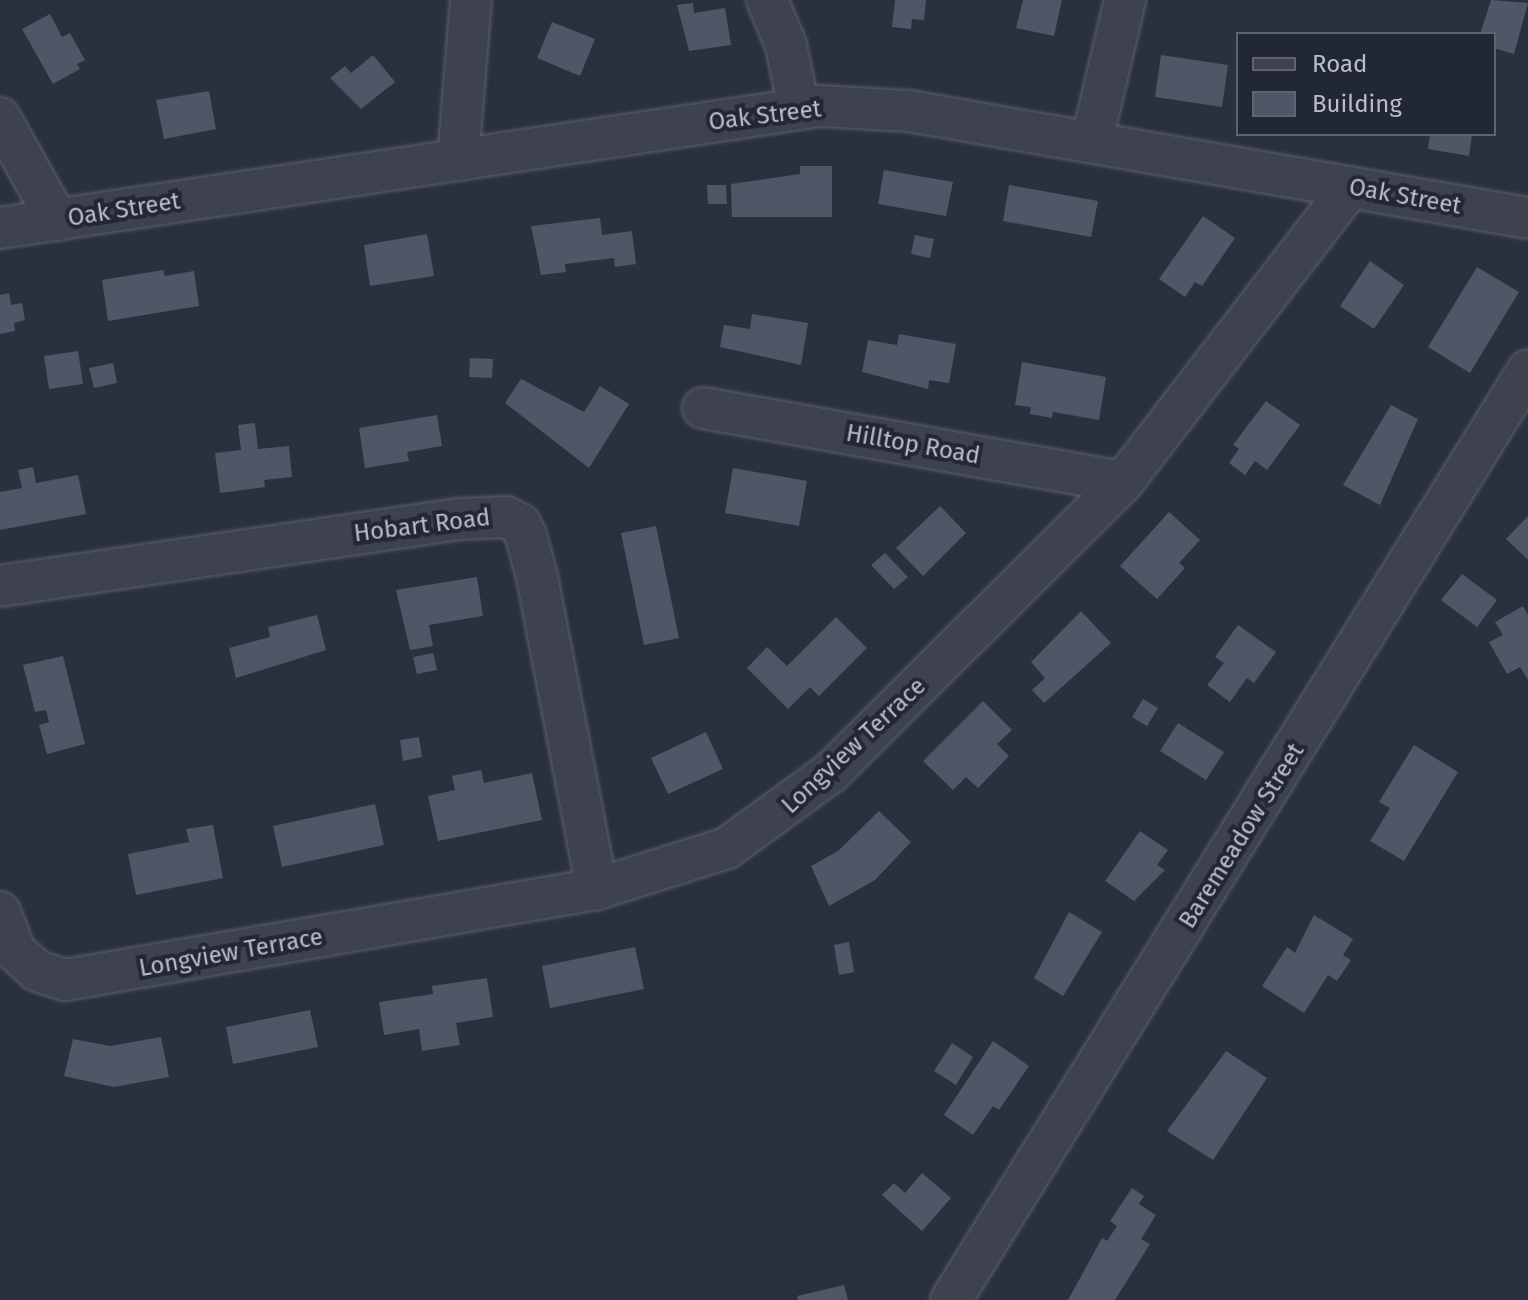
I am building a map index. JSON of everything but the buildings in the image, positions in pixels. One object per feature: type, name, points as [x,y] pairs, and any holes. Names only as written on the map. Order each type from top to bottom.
[{"type":"street","points":[[458,160],[471,0]]},
{"type":"street","points":[[767,0],[786,45],[799,109]]},
{"type":"street","points":[[1092,140],[1125,0]]},
{"type":"street","name":"Oak Street","points":[[0,228],[799,109],[909,111],[1092,140],[1528,218]]},
{"type":"street","points":[[0,118],[57,220]]},
{"type":"street","name":"Longview Terrace","points":[[0,912],[15,951],[37,971],[65,980],[597,889],[727,848],[775,818],[830,773],[1123,482],[1350,187]]},
{"type":"street","name":"Baremeadow Street","points":[[951,1300],[1528,370]]},
{"type":"street","name":"Hilltop Road","points":[[703,408],[1123,482]]},
{"type":"street","name":"Hobart Road","points":[[0,586],[458,519],[506,517],[520,524],[537,577],[597,889]]}]
